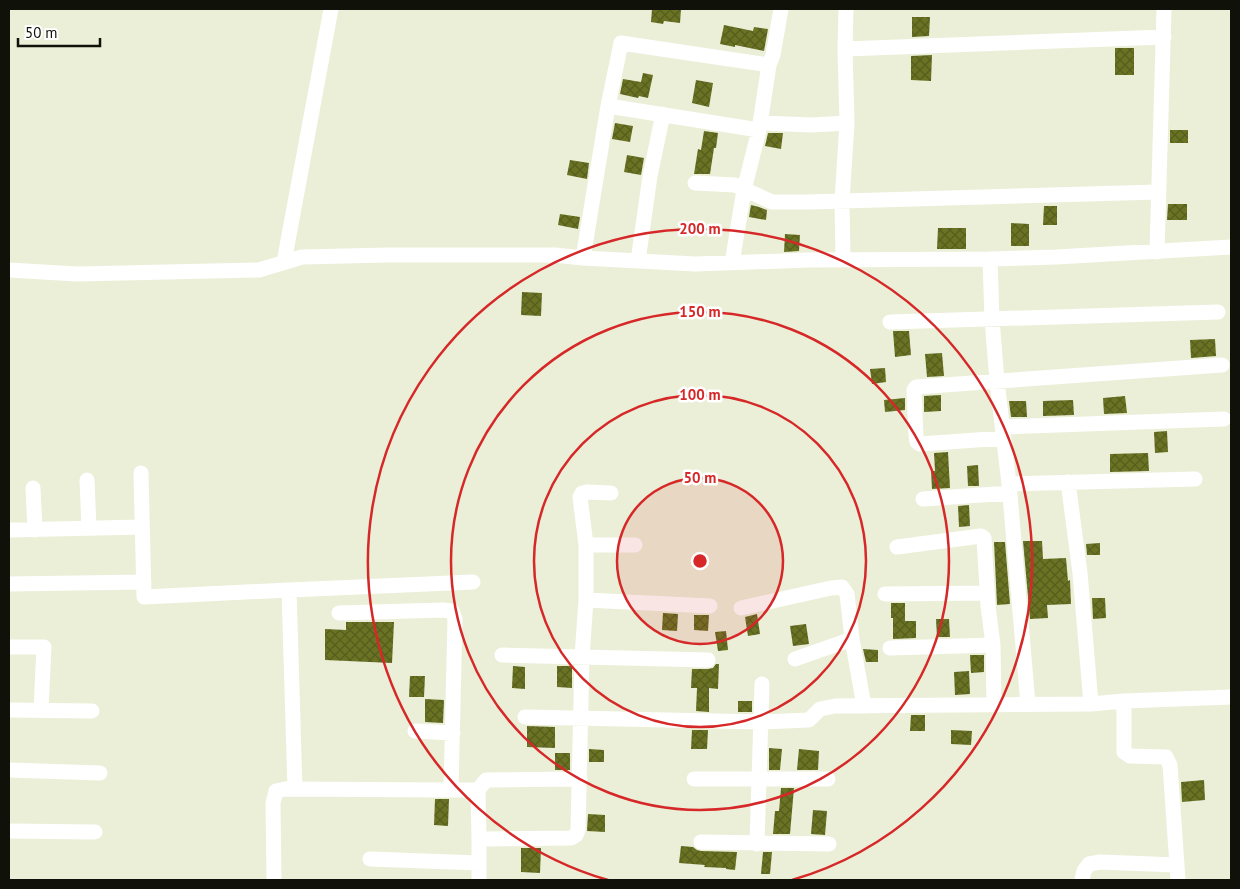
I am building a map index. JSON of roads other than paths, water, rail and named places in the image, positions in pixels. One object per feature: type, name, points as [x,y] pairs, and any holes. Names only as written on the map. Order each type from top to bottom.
[{"type":"street","points":[[284,262],[331,9]]},
{"type":"street","points":[[732,263],[744,190],[759,127],[769,65],[773,54],[781,9]]},
{"type":"street","points":[[843,260],[842,201],[847,123],[846,9]]},
{"type":"street","points":[[1157,252],[1164,9]]},
{"type":"street","points":[[845,49],[1164,37]]},
{"type":"street","points":[[583,258],[608,106],[621,44],[769,65]]},
{"type":"street","points":[[608,106],[759,127],[847,123]]},
{"type":"street","points":[[638,261],[650,176],[663,114]]},
{"type":"street","points":[[695,183],[735,185],[772,202],[1158,192]]},
{"type":"street","points":[[9,270],[77,274],[234,271],[259,270],[302,257],[388,255],[555,255],[695,264],[990,259],[1157,252],[1231,246]]},
{"type":"street","points":[[990,259],[997,381],[1010,488],[1028,704]]},
{"type":"street","points":[[890,322],[1218,312]]},
{"type":"street","points":[[1222,366],[916,387],[913,394],[916,436],[917,442],[920,444],[1003,432],[1224,419]]},
{"type":"street","points":[[141,473],[144,598],[474,582]]},
{"type":"street","points":[[923,499],[1068,482],[1195,478]]},
{"type":"street","points":[[87,480],[88,528]]},
{"type":"street","points":[[1068,482],[1080,573],[1091,704]]},
{"type":"street","points":[[33,488],[35,530]]},
{"type":"street","points":[[479,839],[566,839],[574,837],[578,830],[582,657],[586,600],[586,545],[580,502],[582,493],[611,493]]},
{"type":"street","points":[[9,530],[142,527]]},
{"type":"street","points":[[897,547],[981,536],[984,538],[992,645],[994,705]]},
{"type":"street","points":[[586,545],[635,545]]},
{"type":"street","points":[[9,584],[144,582]]},
{"type":"street","points":[[741,608],[842,587],[847,594],[852,640],[864,706]]},
{"type":"street","points":[[289,590],[295,789]]},
{"type":"street","points":[[886,594],[987,593]]},
{"type":"street","points":[[586,600],[710,606]]},
{"type":"street","points":[[340,613],[452,611],[455,619],[451,790]]},
{"type":"street","points":[[795,659],[852,640]]},
{"type":"street","points":[[890,648],[992,645]]},
{"type":"street","points":[[9,647],[44,647],[41,710]]},
{"type":"street","points":[[502,656],[708,660]]},
{"type":"street","points":[[757,844],[762,684]]},
{"type":"street","points":[[525,717],[762,722],[809,720],[820,709],[835,706],[1091,704],[1231,697]]},
{"type":"street","points":[[1124,701],[1124,752],[1130,756],[1166,758],[1170,765],[1178,880]]},
{"type":"street","points":[[9,710],[92,711]]},
{"type":"street","points":[[415,731],[453,732]]},
{"type":"street","points":[[9,770],[100,773]]},
{"type":"street","points":[[478,880],[478,790],[486,780],[580,779]]},
{"type":"street","points":[[694,779],[828,779]]},
{"type":"street","points":[[274,880],[273,802],[276,791],[285,789],[478,790]]},
{"type":"street","points":[[9,830],[95,832]]},
{"type":"street","points":[[701,842],[829,844]]},
{"type":"street","points":[[370,859],[479,863]]},
{"type":"street","points":[[1082,880],[1084,871],[1089,864],[1100,862],[1177,865]]}]
